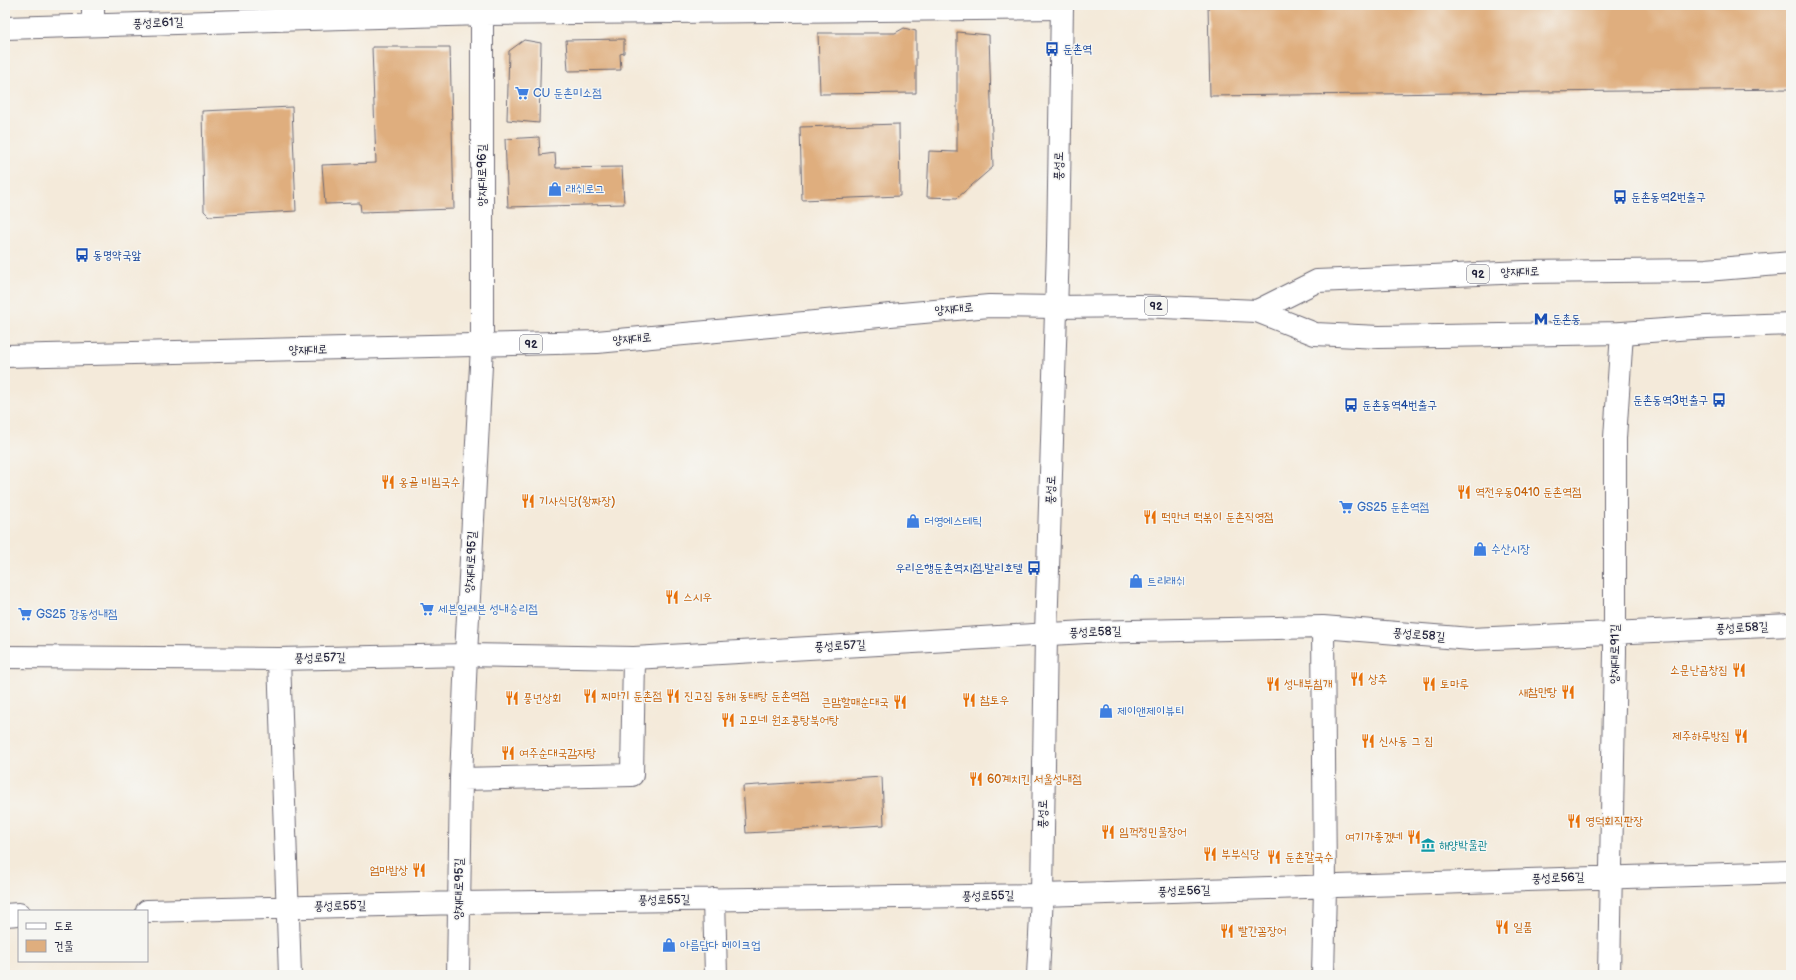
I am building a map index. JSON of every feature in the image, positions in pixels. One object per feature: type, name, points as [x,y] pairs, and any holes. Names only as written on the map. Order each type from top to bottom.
[{"type":"street","name":"풍성로61길","points":[[5,28],[93,15],[482,9],[1062,6]]},
{"type":"street","name":"풍성로","points":[[1038,975],[1042,895],[1046,634],[1062,6]]},
{"type":"street","name":"양재대로96길","points":[[482,9],[482,346]]},
{"type":"street","name":"양재대로","points":[[1257,311],[1317,281],[1524,272],[1706,270],[1791,263]]},
{"type":"street","name":"양재대로","points":[[5,356],[482,346],[597,342],[989,306],[1055,308],[1140,306],[1257,311],[1315,334],[1387,337],[1622,333],[1706,327],[1791,324]]},
{"type":"street","name":"양재대로91길","points":[[1609,975],[1616,634],[1615,438],[1622,333]]},
{"type":"street","name":"양재대로95길","points":[[458,975],[461,779],[482,346]]},
{"type":"street","name":"풍성로58길","points":[[1046,634],[1324,627],[1471,639],[1616,634],[1791,625]]},
{"type":"street","points":[[1323,975],[1326,887],[1324,627]]},
{"type":"street","name":"풍성로57길","points":[[5,657],[279,659],[466,655],[634,658],[1046,634]]},
{"type":"street","points":[[461,779],[632,775],[634,658]]},
{"type":"street","points":[[279,659],[290,975]]},
{"type":"street","name":"풍성로56길","points":[[1042,895],[1791,872]]},
{"type":"street","name":"풍성로55길","points":[[148,911],[459,903],[1042,895]]},
{"type":"street","points":[[714,899],[716,975]]},
{"type":"street","points":[[5,915],[18,914]]},
{"type":"building","points":[[285,5],[336,5],[336,7],[285,8]]},
{"type":"building","points":[[1208,5],[1791,5],[1791,89],[1210,96]]},
{"type":"building","points":[[904,28],[916,31],[916,93],[820,94],[818,33],[895,33]]},
{"type":"building","points":[[957,32],[989,35],[993,167],[957,198],[927,197],[929,151],[957,152]]},
{"type":"building","points":[[624,39],[624,53],[620,54],[621,70],[568,71],[566,40]]},
{"type":"building","points":[[524,40],[541,43],[539,123],[507,120],[509,51]]},
{"type":"building","points":[[372,47],[450,47],[454,209],[361,212],[360,203],[325,204],[322,165],[376,163]]},
{"type":"building","points":[[292,107],[296,211],[209,216],[204,211],[202,111]]},
{"type":"building","points":[[899,124],[900,196],[802,200],[800,127]]},
{"type":"building","points":[[539,137],[540,155],[555,153],[556,168],[622,167],[624,204],[508,207],[505,139]]},
{"type":"building","points":[[882,777],[884,825],[746,833],[743,786]]},
{"type":"place","name":"둔촌역","points":[[1052,49]]},
{"type":"place","name":"CU 둔촌미소점","points":[[522,93]]},
{"type":"place","name":"래쉬로그","points":[[555,189]]},
{"type":"place","name":"둔촌동역2번출구","points":[[1620,197]]},
{"type":"place","name":"동명약국앞","points":[[82,255]]},
{"type":"place","name":"둔촌동","points":[[1541,319]]},
{"type":"place","name":"둔촌동역3번출구","points":[[1719,400]]},
{"type":"place","name":"둔촌동역4번출구","points":[[1351,405]]},
{"type":"place","name":"옹골 비빔국수","points":[[388,482]]},
{"type":"place","name":"역전우동0410 둔촌역점","points":[[1464,492]]},
{"type":"place","name":"기사식당(왕짜장)","points":[[528,501]]},
{"type":"place","name":"GS25 둔촌역점","points":[[1346,507]]},
{"type":"place","name":"떡만녀 떡볶이 둔촌직영점","points":[[1150,517]]},
{"type":"place","name":"더영에스테틱","points":[[913,521]]},
{"type":"place","name":"수산시장","points":[[1480,549]]},
{"type":"place","name":"우리은행둔촌역지점.발리호텔","points":[[1034,568]]},
{"type":"place","name":"트리래쉬","points":[[1136,581]]},
{"type":"place","name":"스시우","points":[[672,597]]},
{"type":"place","name":"세븐일레븐 성내승리점","points":[[427,609]]},
{"type":"place","name":"GS25 강동성내점","points":[[25,614]]},
{"type":"place","name":"소문난곱창집","points":[[1739,670]]},
{"type":"place","name":"상추","points":[[1357,679]]},
{"type":"place","name":"성내부침개","points":[[1273,684]]},
{"type":"place","name":"토마루","points":[[1429,684]]},
{"type":"place","name":"새참만땅","points":[[1568,692]]},
{"type":"place","name":"찌마기 둔촌점","points":[[590,696]]},
{"type":"place","name":"진고집 동해 동태탕 둔촌역점","points":[[673,696]]},
{"type":"place","name":"풍년상회","points":[[512,698]]},
{"type":"place","name":"참토우","points":[[969,700]]},
{"type":"place","name":"큰맘할매순대국","points":[[900,702]]},
{"type":"place","name":"제이앤제이뷰티","points":[[1106,711]]},
{"type":"place","name":"고모네 원조콩탕북어탕","points":[[728,720]]},
{"type":"place","name":"제주하루방집","points":[[1741,736]]},
{"type":"place","name":"신사동 그 집","points":[[1368,741]]},
{"type":"place","name":"여주순대국감자탕","points":[[508,753]]},
{"type":"place","name":"60계치킨 서울성내점","points":[[976,779]]},
{"type":"place","name":"영덕회직판장","points":[[1574,821]]},
{"type":"place","name":"임꺽정민물장어","points":[[1108,832]]},
{"type":"place","name":"여기가좋겠네","points":[[1414,837]]},
{"type":"place","name":"해양박물관","points":[[1428,845]]},
{"type":"place","name":"부부식당","points":[[1210,854]]},
{"type":"place","name":"둔촌칼국수","points":[[1274,857]]},
{"type":"place","name":"엄마밥상","points":[[419,870]]},
{"type":"place","name":"일품","points":[[1502,927]]},
{"type":"place","name":"빨간꼼장어","points":[[1227,931]]},
{"type":"place","name":"아름답다 메이크업","points":[[669,945]]}]
